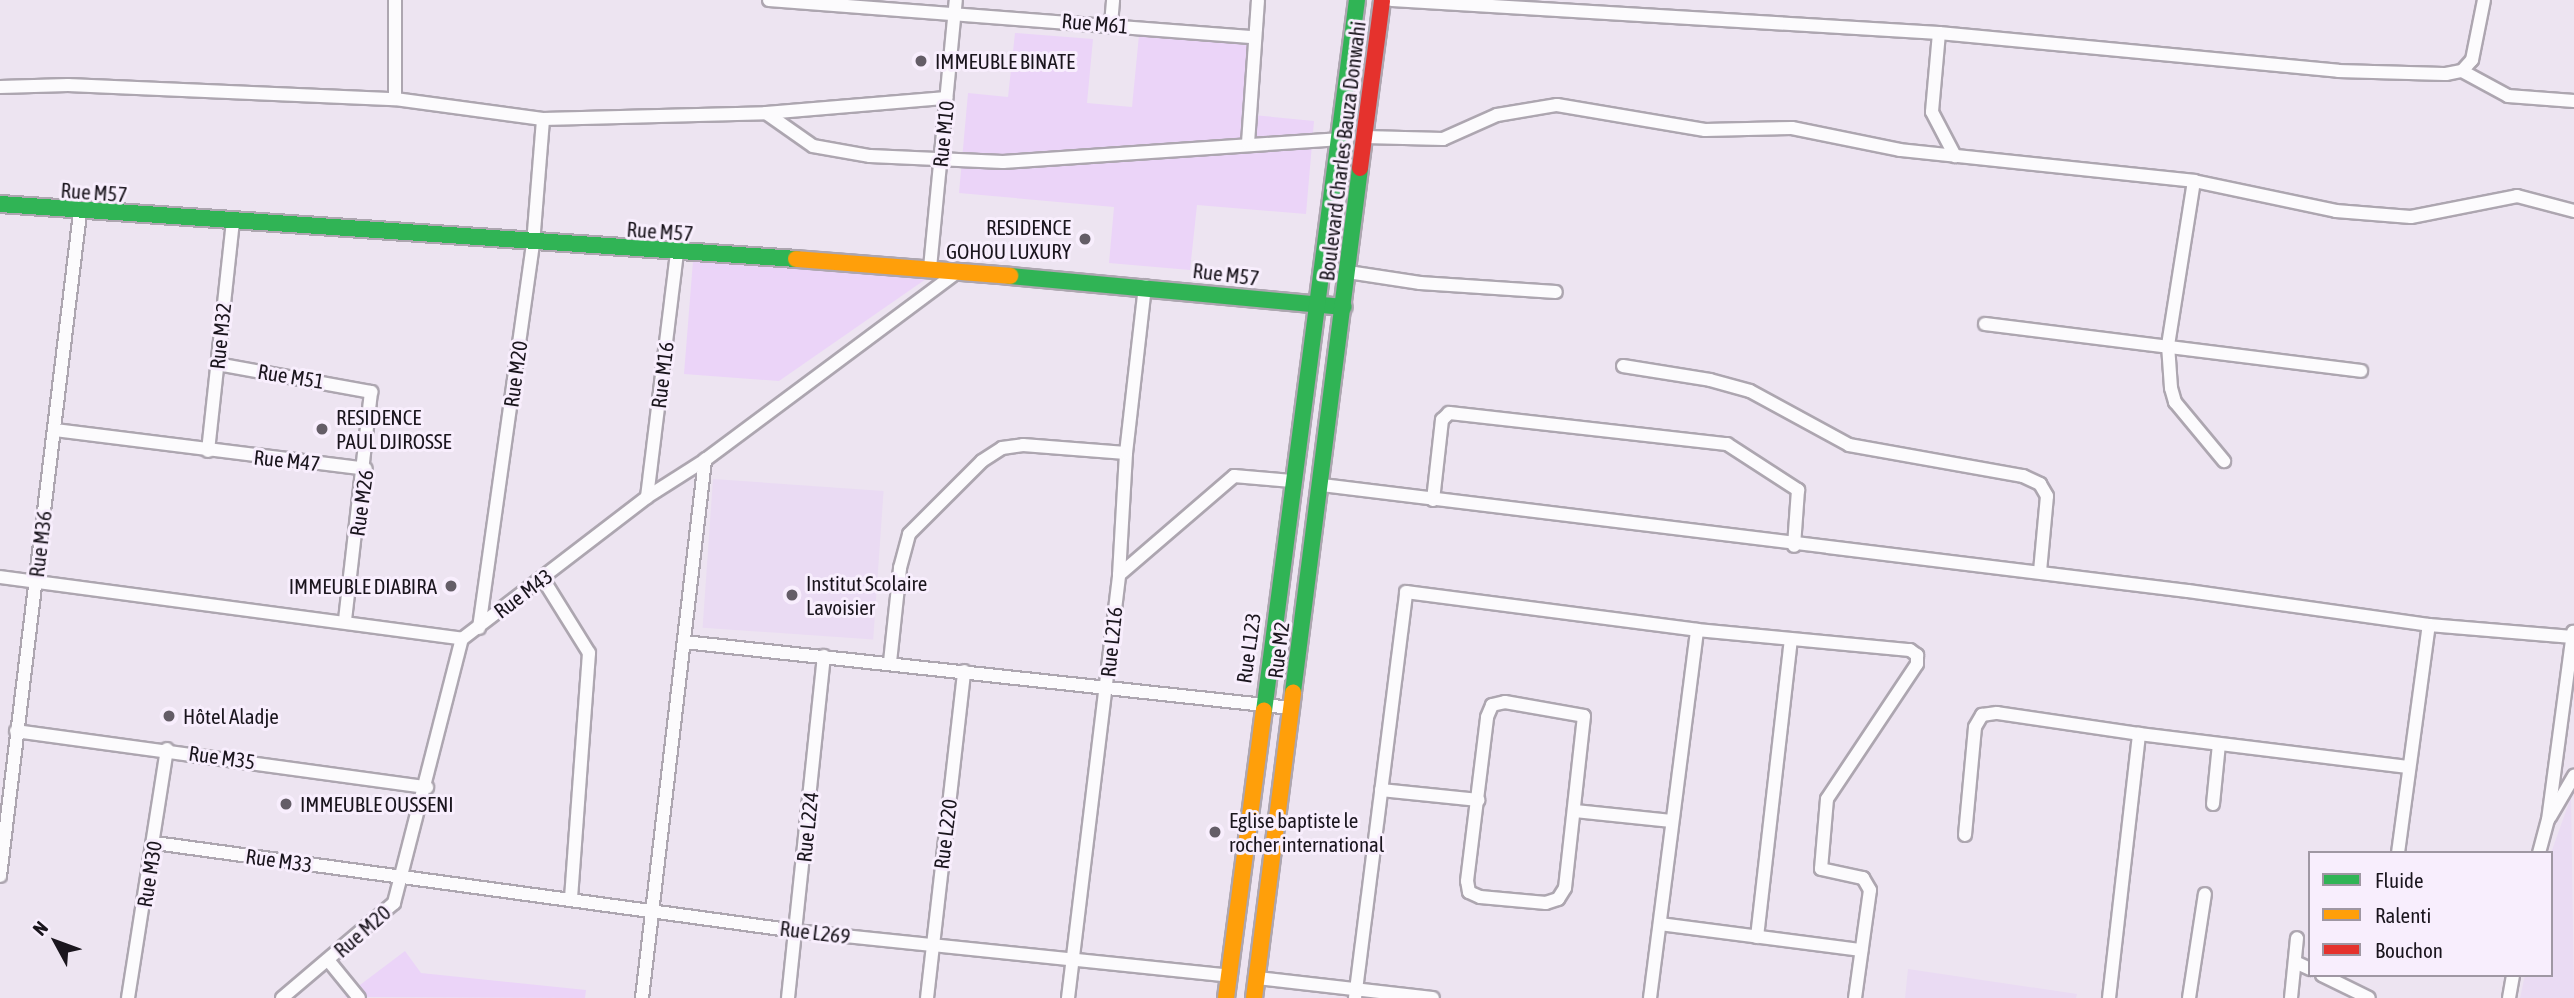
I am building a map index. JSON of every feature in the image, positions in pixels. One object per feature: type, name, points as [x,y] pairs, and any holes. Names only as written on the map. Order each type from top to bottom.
[{"type":"main road","name":"Boulevard Charles Bauza Donwahi","points":[[1316,305],[1341,139],[1357,0]]},
{"type":"main road","name":"Boulevard Charles Bauza Donwahi","points":[[1344,307],[1382,0]]},
{"type":"main road","name":"Rue M57","points":[[0,204],[80,213],[677,254],[930,268],[1145,286],[1344,307]]},
{"type":"main road","name":"Rue L123","points":[[1226,998],[1316,305]]},
{"type":"main road","name":"Rue M2","points":[[1254,998],[1344,307]]},
{"type":"street","points":[[395,0],[395,99]]},
{"type":"street","name":"Rue M61","points":[[769,0],[955,6],[1254,37]]},
{"type":"street","points":[[1111,24],[1113,0]]},
{"type":"street","points":[[1248,143],[1258,0]]},
{"type":"street","points":[[1392,0],[1939,33],[2338,71],[2446,74],[2462,71],[2508,96],[2574,101]]},
{"type":"street","points":[[2462,71],[2477,44],[2484,0]]},
{"type":"street","name":"Rue M10","points":[[930,268],[955,6]]},
{"type":"street","points":[[1939,33],[1931,111],[1955,156]]},
{"type":"street","points":[[0,87],[68,85],[395,99],[543,120],[766,113],[946,98]]},
{"type":"street","points":[[1365,137],[1443,139],[1496,115],[1557,106],[1705,130],[1792,128],[1955,156],[2194,181],[2336,211],[2411,217],[2517,196],[2574,211]]},
{"type":"street","points":[[766,113],[813,146],[870,156],[941,156],[1003,162],[1248,143],[1341,139]]},
{"type":"street","name":"Rue M20","points":[[479,628],[533,244],[543,120]]},
{"type":"street","points":[[2194,181],[2168,345],[2175,402],[2224,461]]},
{"type":"street","name":"Rue M36","points":[[0,876],[80,213]]},
{"type":"street","name":"Rue M32","points":[[208,451],[233,222]]},
{"type":"street","name":"Rue M16","points":[[647,497],[677,254]]},
{"type":"street","name":"Rue M43","points":[[462,639],[647,497],[705,460],[959,271]]},
{"type":"street","points":[[1348,272],[1420,283],[1556,292]]},
{"type":"street","name":"Rue L216","points":[[1068,998],[1119,575],[1126,453],[1145,286]]},
{"type":"street","points":[[1985,324],[2361,371]]},
{"type":"street","name":"Rue M51","points":[[217,364],[365,388]]},
{"type":"street","points":[[1623,366],[1710,380],[1750,391],[1849,445],[2023,476],[2040,484],[2047,496],[2040,572]]},
{"type":"street","name":"Rue M26","points":[[345,621],[374,398],[365,388]]},
{"type":"street","points":[[1433,500],[1443,420],[1449,413],[1727,444],[1798,490],[1794,545]]},
{"type":"street","name":"Rue M47","points":[[55,430],[366,469]]},
{"type":"street","points":[[890,662],[900,568],[909,534],[982,461],[1002,448],[1023,445],[1126,453]]},
{"type":"street","points":[[642,998],[705,460]]},
{"type":"street","points":[[1119,575],[1234,476],[1292,481]]},
{"type":"street","points":[[1322,485],[1794,545],[2040,572],[2429,625],[2573,633],[2548,820],[2540,851]]},
{"type":"street","points":[[0,577],[345,621],[462,639]]},
{"type":"street","points":[[543,579],[589,653],[571,899]]},
{"type":"street","points":[[1356,993],[1406,592],[1697,630],[1910,650],[1917,655],[1917,664],[1828,799],[1818,861],[1828,874],[1869,882],[1855,998]]},
{"type":"street","points":[[2398,851],[2429,625]]},
{"type":"street","points":[[1650,998],[1697,630]]},
{"type":"street","name":"Rue M20","points":[[282,998],[385,914],[403,877],[462,639]]},
{"type":"street","points":[[1757,937],[1791,640]]},
{"type":"street","points":[[684,642],[890,662],[1292,708]]},
{"type":"street","name":"Rue L224","points":[[788,998],[824,656]]},
{"type":"street","name":"Rue L220","points":[[927,998],[964,671]]},
{"type":"street","points":[[1505,702],[1584,716],[1575,811],[1565,888],[1558,899],[1546,903],[1480,897],[1469,892],[1467,881],[1487,717],[1492,705],[1505,702]]},
{"type":"street","points":[[1965,835],[1975,727],[1982,715],[1997,713],[2139,734],[2408,766]]},
{"type":"street","name":"Rue M35","points":[[16,731],[167,749],[427,787]]},
{"type":"street","points":[[2109,998],[2139,734]]},
{"type":"street","points":[[2213,804],[2219,744]]},
{"type":"street","name":"Rue M30","points":[[128,998],[155,842],[167,749]]},
{"type":"street","points":[[2548,820],[2574,776]]},
{"type":"street","points":[[1381,790],[1478,800]]},
{"type":"street","points":[[1575,811],[1671,821]]},
{"type":"street","name":"Rue M33","points":[[155,842],[403,877]]},
{"type":"street","name":"Rue L269","points":[[403,877],[796,931],[1072,962],[1228,976]]},
{"type":"street","points":[[2189,998],[2206,894]]},
{"type":"street","points":[[1660,924],[1861,950]]},
{"type":"street","points":[[2291,998],[2297,939]]},
{"type":"street","points":[[328,960],[359,998]]},
{"type":"street","points":[[2295,962],[2308,968]]},
{"type":"street","points":[[2326,977],[2369,998]]},
{"type":"street","points":[[2509,998],[2513,977]]},
{"type":"street","points":[[1257,978],[1356,993],[1433,998]]},
{"type":"shaded area","points":[[1015,33],[1093,39],[1087,103],[1132,107],[1139,35],[1259,46],[1253,115],[1314,121],[1306,214],[1197,205],[1190,270],[1109,263],[1114,207],[959,193],[968,93],[1008,97]]},
{"type":"shaded area","points":[[693,261],[926,279],[779,381],[684,374]]},
{"type":"shaded area","points":[[713,479],[884,491],[873,640],[703,628]]},
{"type":"shaded area","points":[[2571,797],[2574,998],[2520,998],[2525,977],[2553,977],[2552,851]]},
{"type":"shaded area","points":[[405,951],[421,973],[586,990],[585,998],[344,997]]},
{"type":"shaded area","points":[[1908,969],[2077,994],[2076,998],[1905,998]]},
{"type":"traffic: fast","points":[[1264,711],[1357,0]]},
{"type":"traffic: fast","points":[[1293,692],[1360,168]]},
{"type":"traffic: fast","points":[[0,204],[796,259]]},
{"type":"traffic: fast","points":[[1010,276],[1344,307]]},
{"type":"traffic: slow","points":[[796,259],[1010,276]]},
{"type":"traffic: slow","points":[[1254,998],[1293,692]]},
{"type":"traffic: slow","points":[[1226,998],[1264,711]]},
{"type":"traffic: jam","points":[[1360,168],[1382,0]]},
{"type":"place","name":"IMMEUBLE BINATE","points":[[921,61]]},
{"type":"place","name":"RESIDENCE GOHOU LUXURY","points":[[1085,239]]},
{"type":"place","name":"RESIDENCE PAUL DJIROSSE","points":[[322,429]]},
{"type":"place","name":"IMMEUBLE DIABIRA","points":[[451,586]]},
{"type":"place","name":"Institut Scolaire Lavoisier","points":[[792,595]]},
{"type":"place","name":"Hôtel Aladje","points":[[169,716]]},
{"type":"place","name":"IMMEUBLE OUSSENI","points":[[286,804]]},
{"type":"place","name":"Eglise baptiste le rocher international","points":[[1215,832]]}]
